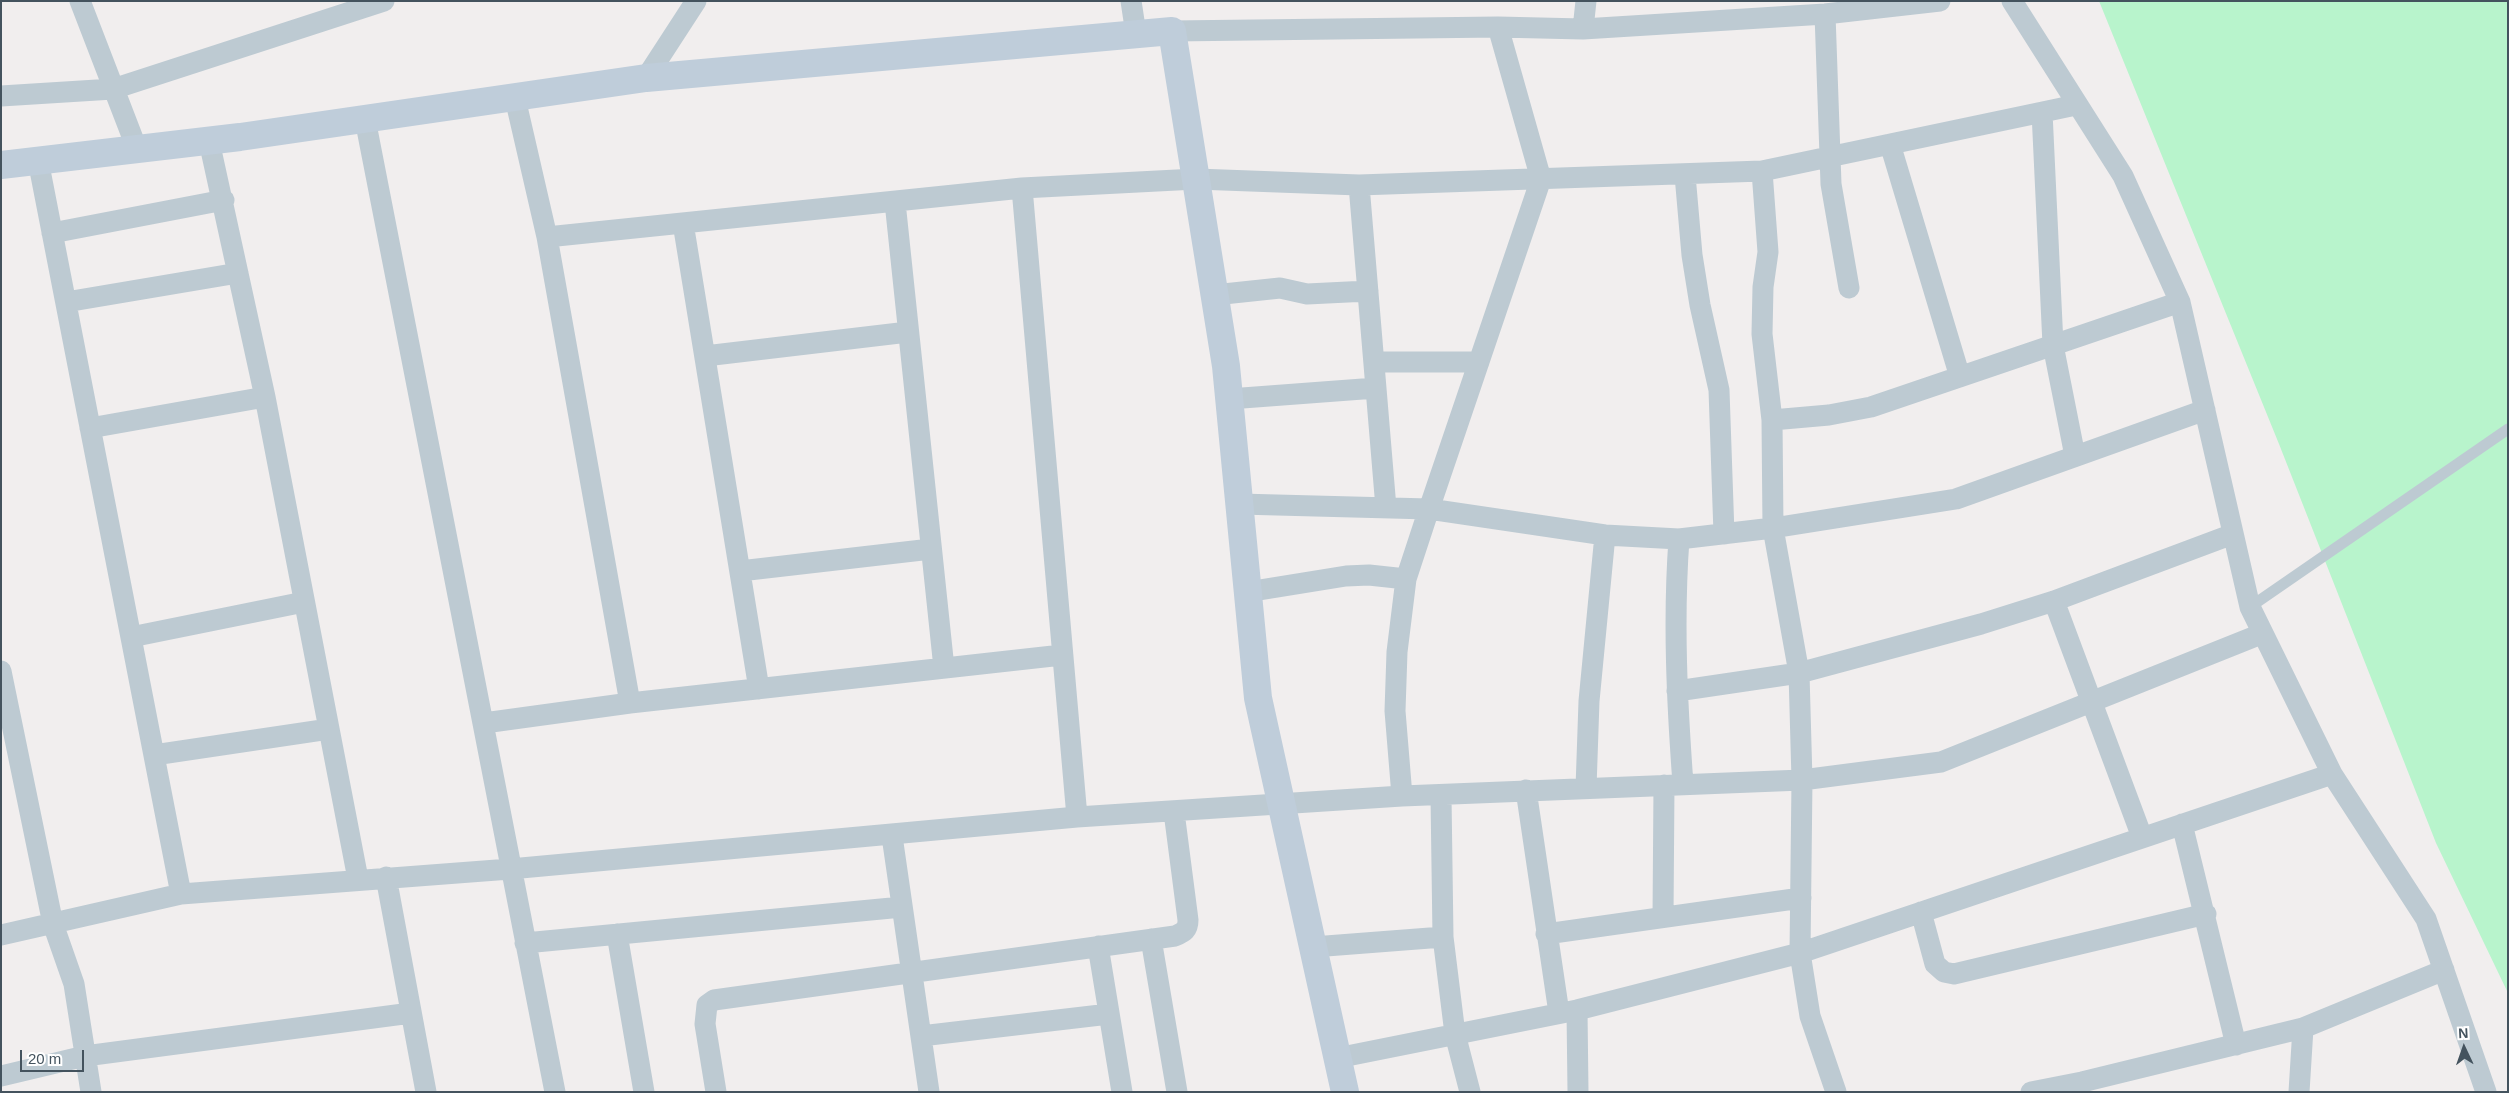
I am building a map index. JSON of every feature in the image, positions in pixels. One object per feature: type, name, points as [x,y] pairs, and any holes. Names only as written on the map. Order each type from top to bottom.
[{"type":"street","points":[[80,1],[137,149]]},
{"type":"street","points":[[1,96],[113,89],[384,1]]},
{"type":"street","points":[[646,78],[696,1]]},
{"type":"street","points":[[1131,1],[1136,34]]},
{"type":"street","points":[[1583,29],[1586,1]]},
{"type":"street","points":[[1,165],[209,141],[646,78],[1136,34],[1172,31],[1498,27],[1583,29],[1825,14],[1940,1]]},
{"type":"street","points":[[2012,1],[2076,105],[2123,176],[2180,302],[2250,607],[2261,634],[2332,774],[2426,919],[2486,1092]]},
{"type":"street","points":[[1825,14],[1834,206],[1849,288]]},
{"type":"street","points":[[1402,796],[1395,711],[1397,652],[1406,579],[1540,179],[1498,27]]},
{"type":"street","points":[[1172,31],[1229,399],[1258,698],[1345,1092]]},
{"type":"street","points":[[515,98],[547,237],[630,703]]},
{"type":"street","points":[[547,237],[1022,188],[1196,180],[1359,185],[1762,171],[2076,105]]},
{"type":"street","points":[[2042,112],[2053,345],[2075,456]]},
{"type":"street","points":[[365,119],[555,1092]]},
{"type":"street","points":[[209,141],[224,200],[265,397],[358,879]]},
{"type":"street","points":[[1890,144],[1960,377]]},
{"type":"street","points":[[38,160],[181,894]]},
{"type":"street","points":[[1762,171],[1768,252],[1763,287],[1762,334],[1772,420],[1773,528],[1798,673],[1802,780],[1800,953],[1810,1016],[1836,1092]]},
{"type":"street","points":[[1685,175],[1692,255],[1700,305],[1719,390],[1724,534]]},
{"type":"street","points":[[1359,185],[1386,508]]},
{"type":"street","points":[[1022,188],[1077,817]]},
{"type":"street","points":[[52,233],[224,200]]},
{"type":"street","points":[[895,202],[944,668]]},
{"type":"street","points":[[683,223],[760,689]]},
{"type":"street","points":[[66,302],[238,273]]},
{"type":"street","points":[[1214,295],[1280,288],[1308,294],[1368,291]]},
{"type":"street","points":[[1772,420],[1828,415],[1871,407],[2180,302]]},
{"type":"street","points":[[705,356],[908,332]]},
{"type":"street","points":[[1374,362],[1479,362]]},
{"type":"street","points":[[1229,399],[1376,388]]},
{"type":"street","points":[[90,428],[265,397]]},
{"type":"street","points":[[1239,504],[1429,509],[1605,535],[1679,539],[1773,528],[1956,499],[2205,410]]},
{"type":"street","points":[[1677,691],[1798,673],[1981,624],[2054,601],[2233,534]]},
{"type":"street","points":[[1586,788],[1589,701],[1605,535]]},
{"type":"street","points":[[1663,917],[1673,785],[1677,691],[1674,600],[1679,539]]},
{"type":"street","points":[[740,571],[931,549]]},
{"type":"street","points":[[1247,592],[1346,576],[1369,575],[1406,579]]},
{"type":"street","points":[[2054,601],[2142,838]]},
{"type":"street","points":[[131,637],[304,602]]},
{"type":"street","points":[[1,935],[181,894],[358,879],[510,869],[892,836],[1077,817],[1402,796],[1441,796],[1526,790],[1802,780],[1941,762],[2261,634]]},
{"type":"street","points":[[484,723],[630,703],[1062,655]]},
{"type":"street","points":[[1,671],[10,765],[53,924],[74,984],[91,1092]]},
{"type":"street","points":[[154,756],[329,729]]},
{"type":"street","points":[[1338,1058],[1568,1011],[1800,953],[2332,774]]},
{"type":"street","points":[[1526,790],[1546,934],[1568,1011],[1578,1092]]},
{"type":"street","points":[[1441,796],[1443,938],[1455,1034],[1470,1092]]},
{"type":"street","points":[[716,1092],[705,1024],[707,1005],[714,1000],[1175,936],[1185,932],[1188,927],[1174,812]]},
{"type":"street","points":[[2182,824],[2206,914],[2236,1045]]},
{"type":"street","points":[[892,836],[929,1092]]},
{"type":"street","points":[[386,877],[426,1092]]},
{"type":"street","points":[[1546,934],[1801,898]]},
{"type":"street","points":[[525,943],[902,907]]},
{"type":"street","points":[[1921,912],[1935,964],[1944,972],[1954,974],[2206,914]]},
{"type":"street","points":[[617,934],[644,1092]]},
{"type":"street","points":[[1313,947],[1443,938]]},
{"type":"street","points":[[1151,939],[1177,1092]]},
{"type":"street","points":[[1098,946],[1122,1092]]},
{"type":"street","points":[[2031,1092],[2083,1087],[2303,1028],[2444,970]]},
{"type":"street","points":[[1,1076],[86,1056],[412,1014]]},
{"type":"street","points":[[921,1036],[1109,1014]]},
{"type":"street","points":[[2300,1092],[2303,1028]]},
{"type":"lane","points":[[2250,607],[2508,429]]},
{"type":"green space","points":[[2099,1],[2508,1],[2508,993],[2436,843],[2279,444]]}]
